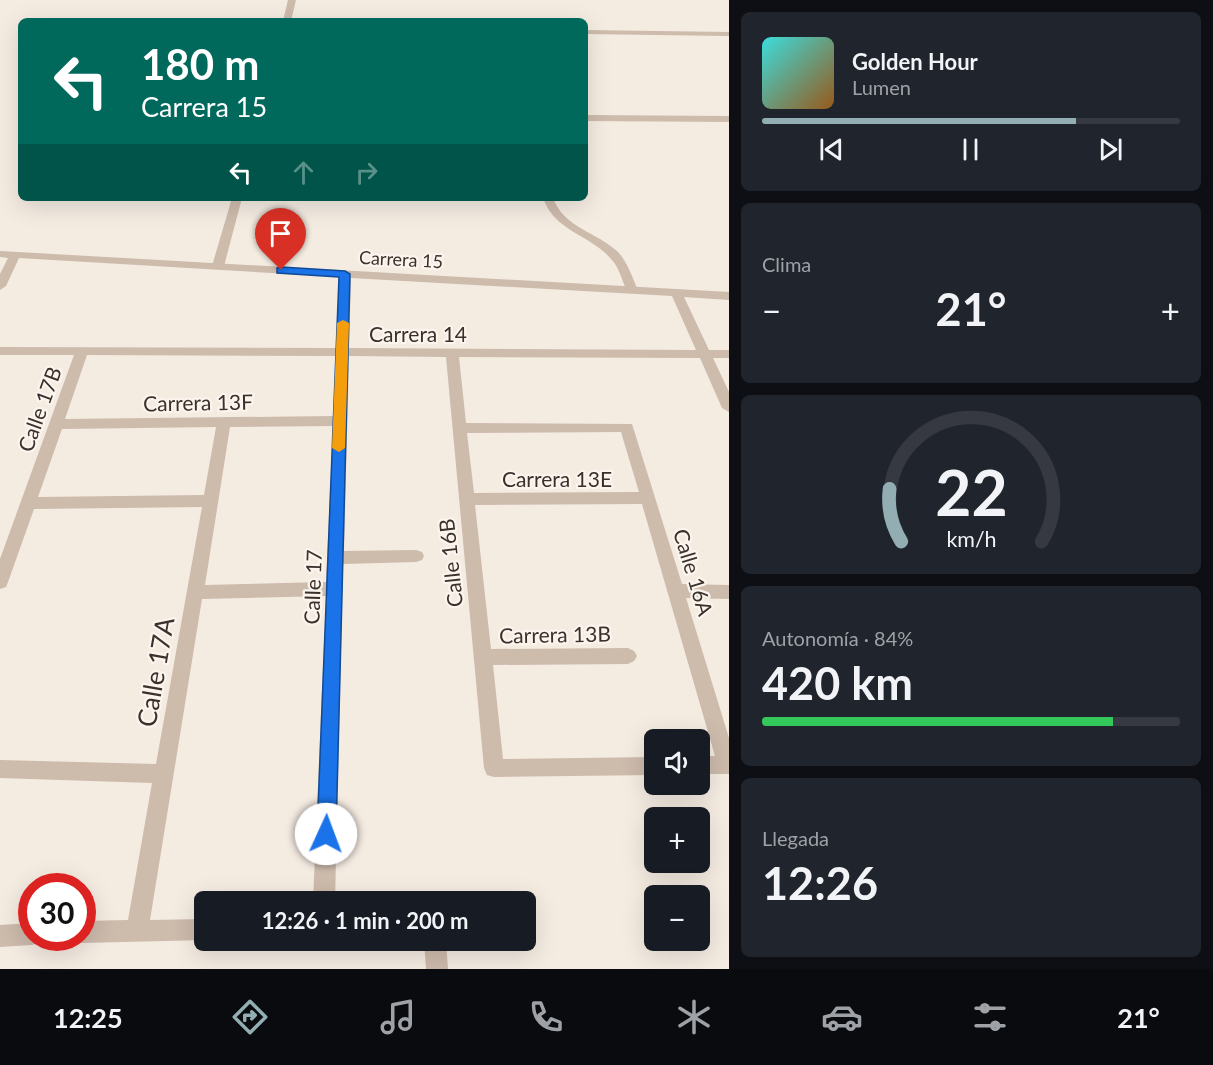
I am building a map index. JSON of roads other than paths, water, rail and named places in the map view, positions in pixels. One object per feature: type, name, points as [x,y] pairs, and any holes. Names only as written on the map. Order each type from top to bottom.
[{"type":"street","points":[[288,18],[292,0]]},
{"type":"street","points":[[588,32],[729,34]]},
{"type":"street","points":[[588,118],[729,119]]},
{"type":"street","points":[[218,266],[236,201]]},
{"type":"street","points":[[549,201],[554,212],[563,221],[614,255],[623,267],[632,290]]},
{"type":"street","name":"Carrera 15","points":[[0,254],[729,296]]},
{"type":"street","points":[[0,285],[15,254]]},
{"type":"street","name":"Calle 17","points":[[324,891],[345,274]]},
{"type":"street","points":[[676,292],[729,408]]},
{"type":"street","name":"Carrera 14","points":[[0,351],[729,354]]},
{"type":"street","name":"Calle 17B","points":[[0,582],[5,555],[28,503],[82,352]]},
{"type":"street","name":"Calle 16B","points":[[452,353],[494,768],[644,766]]},
{"type":"street","name":"Carrera 13F","points":[[56,424],[340,421]]},
{"type":"street","name":"Calle 17A","points":[[137,930],[224,423]]},
{"type":"street","name":"Calle 16A","points":[[459,428],[627,427],[727,765]]},
{"type":"street","name":"Carrera 13E","points":[[465,499],[648,498]]},
{"type":"street","points":[[28,503],[210,501]]},
{"type":"street","points":[[335,558],[416,556]]},
{"type":"street","points":[[194,592],[334,589]]},
{"type":"street","points":[[677,591],[729,592]]},
{"type":"street","name":"Carrera 13B","points":[[482,657],[628,656]]},
{"type":"street","points":[[710,765],[727,765]]},
{"type":"street","points":[[0,769],[164,774]]},
{"type":"street","points":[[96,931],[194,930]]},
{"type":"street","points":[[0,936],[18,935]]},
{"type":"street","points":[[436,951],[437,969]]}]
